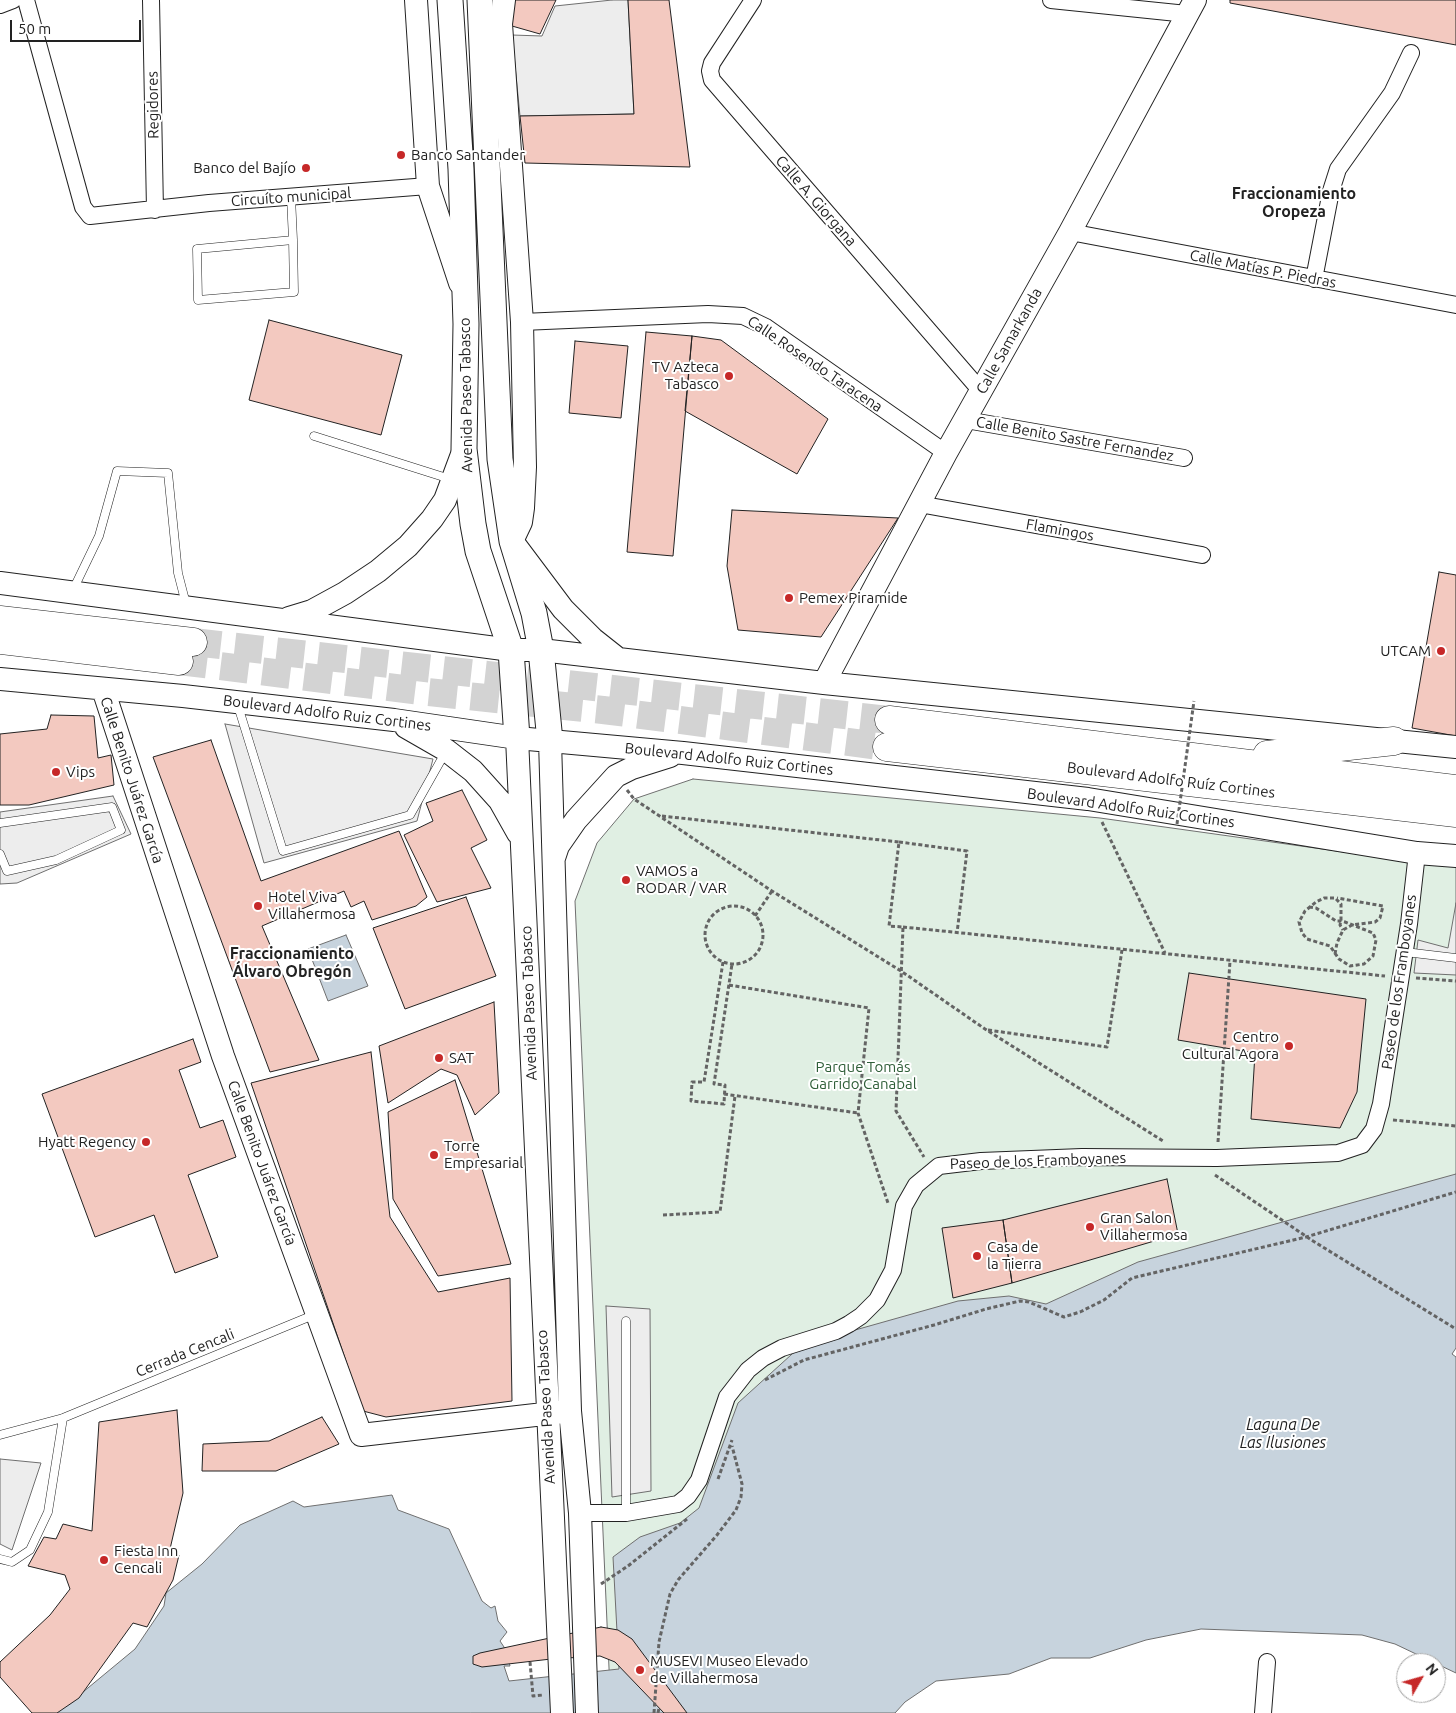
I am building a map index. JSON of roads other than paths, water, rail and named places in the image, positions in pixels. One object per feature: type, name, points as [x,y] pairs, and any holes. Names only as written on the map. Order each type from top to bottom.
[{"type":"highway","points":[[0,620],[186,651],[0,640]]},
{"type":"highway","name":"Boulevard Adolfo Ruíz Cortines","points":[[889,720],[1456,789]]},
{"type":"highway","points":[[1221,760],[1394,741]]},
{"type":"highway","name":"Boulevard Adolfo Ruíz Cortines","points":[[887,747],[1456,813]]},
{"type":"main road","name":"Avenida Paseo Tabasco","points":[[416,0],[428,186],[465,299]]},
{"type":"main road","name":"Avenida Paseo Tabasco","points":[[450,0],[461,169],[465,299],[464,449],[469,499],[478,551],[511,650],[517,738],[546,1412],[561,1703]]},
{"type":"main road","name":"Avenida Paseo Tabasco","points":[[480,0],[500,459],[512,541],[534,613],[541,650],[550,741],[570,1410],[580,1513],[587,1713]]},
{"type":"main road","points":[[504,0],[501,24],[522,322],[525,467],[521,522],[512,541],[563,609],[593,639],[617,658]]},
{"type":"main road","name":"Calle Samarkanda","points":[[824,683],[946,453],[1070,232],[1191,7]]},
{"type":"main road","points":[[284,619],[312,611],[332,601],[394,558],[432,519],[449,492],[451,479],[464,449]]},
{"type":"main road","points":[[0,583],[511,650],[541,650],[824,683],[1456,747]]},
{"type":"main road","name":"Boulevard Adolfo Ruiz Cortines","points":[[0,679],[237,702],[394,720],[517,738],[683,753],[1088,799],[1417,853],[1456,856]]},
{"type":"main road","name":"Calle Benito Juárez García","points":[[102,689],[223,1056],[361,1435],[570,1410]]},
{"type":"main road","points":[[394,720],[446,750],[473,771],[500,800],[522,841]]},
{"type":"main road","points":[[553,861],[558,846],[572,826],[616,776],[632,768],[683,753]]},
{"type":"street","points":[[0,5],[13,0]]},
{"type":"street","name":"Circuíto municipal","points":[[26,0],[83,207],[90,216],[428,186]]},
{"type":"street","name":"Regidores","points":[[151,0],[155,210]]},
{"type":"street","name":"Calle A. Giorgana","points":[[752,0],[712,63],[710,71],[712,80],[981,390]]},
{"type":"street","points":[[1051,0],[1191,7]]},
{"type":"street","points":[[1314,279],[1331,190],[1338,169],[1392,93],[1411,52]]},
{"type":"street","name":"Calle Matías P. Piedras","points":[[1070,232],[1456,305]]},
{"type":"street","name":"Calle Rosendo Taracena","points":[[522,322],[708,314],[743,316],[758,322],[946,453]]},
{"type":"street","name":"Calle Benito Sastre Fernandez","points":[[966,420],[1184,458]]},
{"type":"street","name":"Flamingos","points":[[919,504],[1202,555]]},
{"type":"street","name":"Paseo de los Framboyanes","points":[[580,1513],[626,1513],[678,1504],[688,1496],[699,1480],[713,1443],[722,1410],[734,1386],[763,1358],[782,1348],[836,1331],[861,1316],[877,1300],[893,1270],[904,1206],[916,1184],[932,1170],[948,1164],[980,1161],[1082,1157],[1217,1158],[1347,1152],[1362,1145],[1374,1129],[1378,1118],[1405,952],[1417,853]]},
{"type":"street","points":[[1262,1713],[1267,1662]]},
{"type":"lane","points":[[292,197],[293,240],[294,292],[198,300],[197,249],[293,240]]},
{"type":"lane","points":[[314,436],[451,479],[469,499]]},
{"type":"lane","points":[[72,592],[99,536],[117,471],[168,473],[178,573],[186,606]]},
{"type":"lane","points":[[237,702],[282,852],[410,815],[446,750]]},
{"type":"lane","points":[[0,823],[112,807],[121,830],[56,860],[8,871],[0,854]]},
{"type":"lane","points":[[1405,952],[1456,958]]},
{"type":"lane","name":"Cerrada Cencali","points":[[0,1435],[63,1418],[318,1313]]},
{"type":"lane","points":[[626,1321],[626,1513]]},
{"type":"lane","points":[[0,1559],[12,1562],[30,1550],[48,1512],[63,1418]]},
{"type":"water","points":[[346,935],[368,986],[328,1001],[308,949]]},
{"type":"water","name":"Laguna De Las Ilusiones","points":[[1456,1174],[1456,1348],[1452,1354],[1456,1357],[1456,1673],[1446,1668],[1446,1653],[1414,1653],[1395,1644],[1362,1635],[1201,1629],[1146,1640],[1090,1658],[1051,1658],[1009,1674],[936,1681],[905,1702],[895,1713],[46,1713],[77,1697],[135,1649],[164,1606],[166,1593],[202,1564],[240,1525],[293,1501],[304,1507],[392,1495],[398,1510],[449,1529],[482,1601],[491,1608],[495,1606],[498,1621],[507,1632],[500,1641],[506,1650],[510,1666],[504,1666],[509,1681],[619,1669],[613,1557],[640,1537],[680,1523],[699,1508],[738,1403],[802,1345],[958,1301],[1009,1296],[1046,1304],[1138,1262]]},
{"type":"tunnel","points":[[193,642],[889,720]]},
{"type":"tunnel","points":[[179,661],[428,692],[603,710],[887,747]]},
{"type":"place","name":"Banco Santander","points":[[401,155]]},
{"type":"place","name":"Banco del Bajío","points":[[306,168]]},
{"type":"place","name":"TV Azteca Tabasco","points":[[729,376]]},
{"type":"place","name":"Pemex Piramide","points":[[789,598]]},
{"type":"place","name":"UTCAM","points":[[1441,651]]},
{"type":"place","name":"Vips","points":[[56,772]]},
{"type":"place","name":"VAMOS a RODAR / VAR","points":[[626,880]]},
{"type":"place","name":"Hotel Viva Villahermosa","points":[[258,906]]},
{"type":"place","name":"Centro Cultural Agora","points":[[1289,1046]]},
{"type":"place","name":"SAT","points":[[439,1058]]},
{"type":"place","name":"Hyatt Regency","points":[[146,1142]]},
{"type":"place","name":"Torre Empresarial","points":[[434,1155]]},
{"type":"place","name":"Gran Salon Villahermosa","points":[[1090,1227]]},
{"type":"place","name":"Casa de la Tierra","points":[[977,1256]]},
{"type":"place","name":"Fiesta Inn Cencali","points":[[104,1560]]},
{"type":"place","name":"MUSEVI Museo Elevado de Villahermosa","points":[[640,1670]]},
{"type":"district","name":"Fraccionamiento Oropeza","points":[[1294,203]]},
{"type":"district","name":"Fraccionamiento Álvaro Obregón","points":[[292,963]]},
{"type":"park label","name":"Parque Tomás Garrido Canabal","points":[[863,1076]]}]
